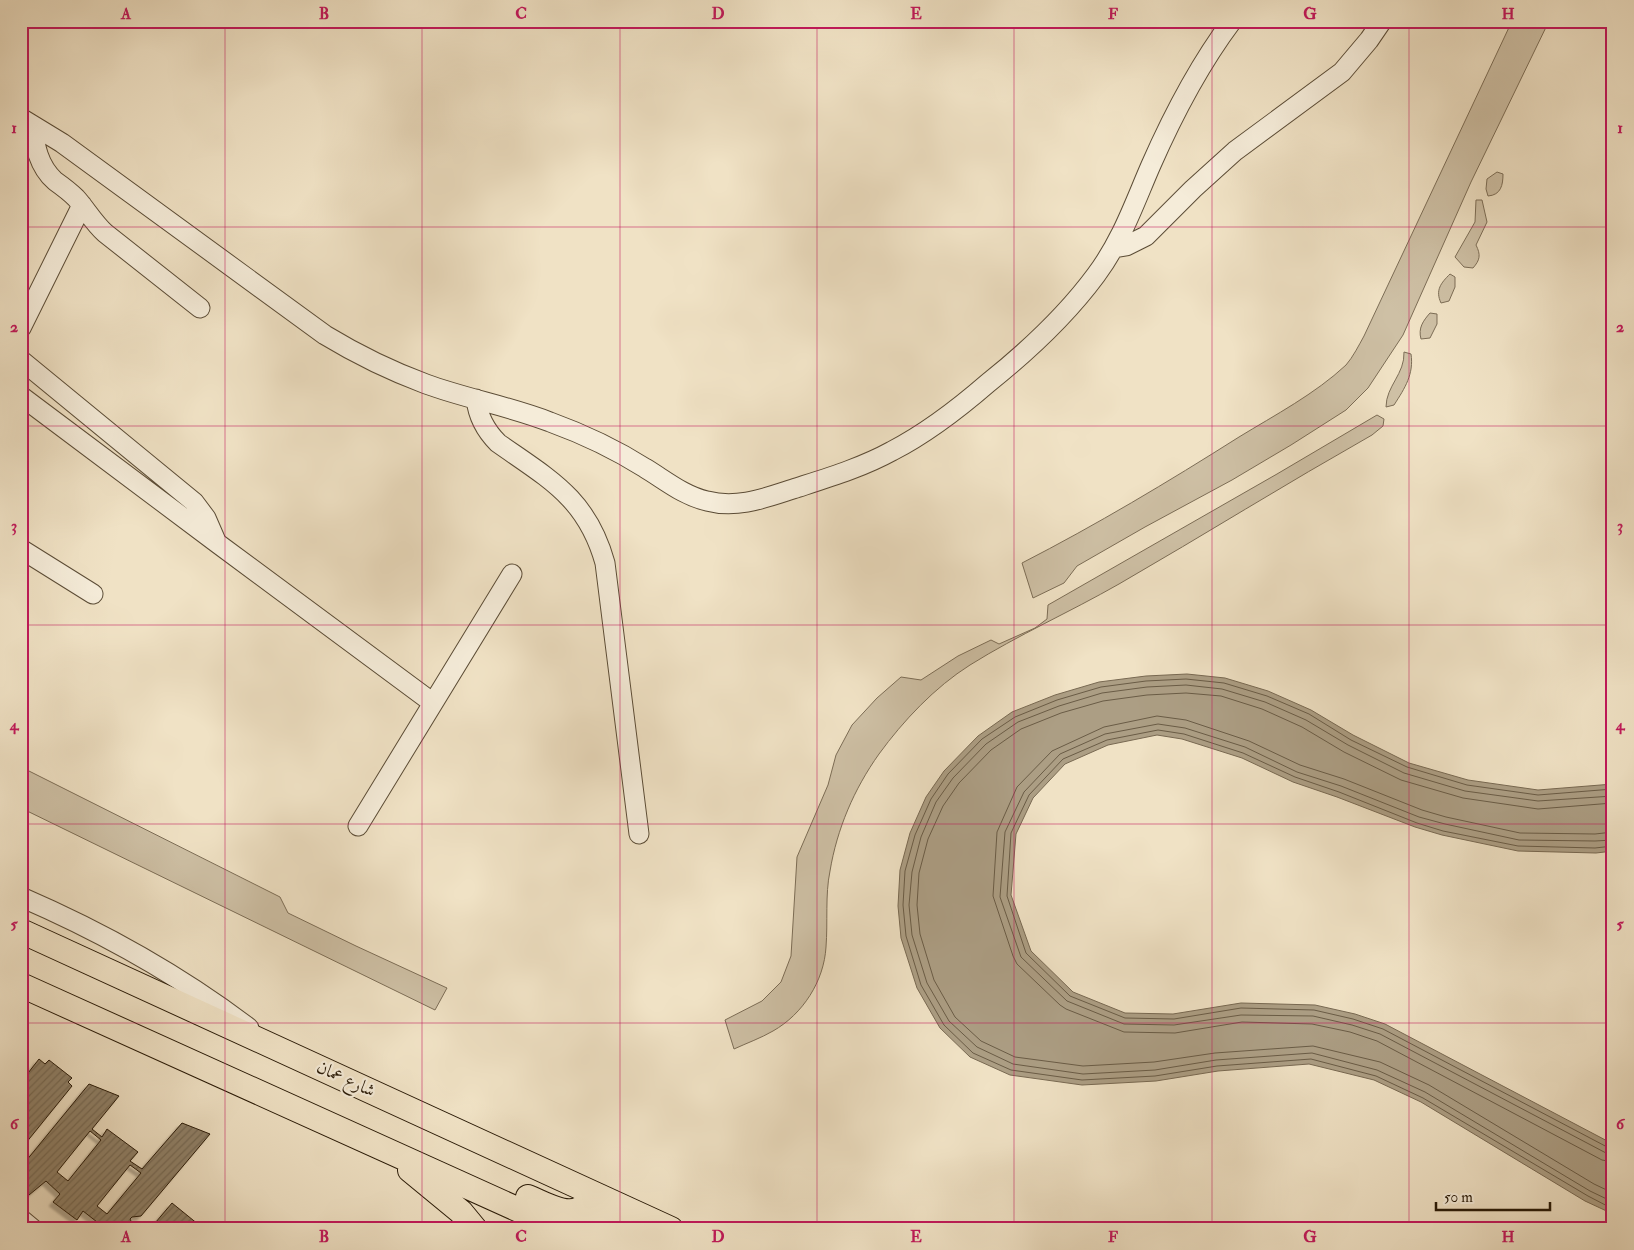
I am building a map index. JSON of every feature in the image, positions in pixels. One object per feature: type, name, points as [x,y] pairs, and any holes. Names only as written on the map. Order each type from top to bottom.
[{"type":"main road","name":"شارع عمان","points":[[21,931],[270,1044],[589,1204],[670,1229]]},
{"type":"main road","points":[[21,986],[385,1150],[556,1223],[567,1218],[580,1216],[589,1204]]},
{"type":"main road","points":[[315,1118],[345,1118],[360,1122],[556,1223]]},
{"type":"main road","points":[[385,1150],[461,1212],[475,1229]]},
{"type":"main road","points":[[556,1223],[589,1204]]},
{"type":"main road","points":[[589,1204],[619,1229]]},
{"type":"street","points":[[27,122],[77,154],[325,336],[359,355],[404,376],[429,385],[521,411],[584,436],[615,450],[690,496],[720,504],[747,502],[828,478],[860,466],[907,442],[952,414],[1045,334],[1080,295],[1114,248],[1126,227],[1163,138],[1206,59],[1232,21]]},
{"type":"street","points":[[1114,248],[1126,246],[1154,230],[1193,189],[1235,151],[1342,72],[1382,21]]},
{"type":"street","points":[[27,122],[39,159],[53,180],[74,196],[95,224],[105,233],[200,308]]},
{"type":"street","points":[[21,328],[82,205]]},
{"type":"street","points":[[21,360],[194,502],[206,518],[217,543]]},
{"type":"street","points":[[21,396],[433,703]]},
{"type":"street","points":[[476,398],[480,418],[491,435],[498,443],[562,489],[583,513],[600,545],[605,563],[639,834]]},
{"type":"street","points":[[21,548],[93,594]]},
{"type":"street","points":[[358,826],[512,574]]},
{"type":"street","points":[[21,897],[135,953],[209,999],[270,1044]]},
{"type":"street","points":[[21,1219],[33,1229]]},
{"type":"shaded area","points":[[1512,21],[1549,21],[1471,182],[1403,335],[1368,388],[1346,410],[1291,445],[1077,566],[1064,583],[1033,598],[1022,563],[1104,518],[1281,412],[1308,395],[1346,365],[1364,336]]},
{"type":"shaded area","points":[[1497,172],[1503,174],[1502,186],[1496,194],[1488,196],[1486,189],[1487,179]]},
{"type":"shaded area","points":[[1476,200],[1482,200],[1487,222],[1476,245],[1479,252],[1477,262],[1473,268],[1464,267],[1455,257],[1475,222]]},
{"type":"shaded area","points":[[1450,274],[1455,277],[1455,287],[1449,301],[1441,303],[1439,290],[1444,280]]},
{"type":"shaded area","points":[[1430,313],[1437,314],[1437,324],[1430,338],[1421,339],[1420,331],[1422,325]]},
{"type":"shaded area","points":[[1404,352],[1411,354],[1410,374],[1405,387],[1394,405],[1386,407],[1389,393],[1402,367]]},
{"type":"shaded area","points":[[1377,415],[1384,419],[1383,426],[1372,435],[1119,584],[988,654],[957,674],[920,705],[888,742],[870,767],[854,795],[842,825],[828,880],[826,947],[821,972],[816,984],[802,1006],[784,1024],[768,1034],[734,1049],[725,1020],[762,1001],[781,982],[791,956],[797,857],[828,785],[836,755],[852,725],[877,698],[901,677],[921,680],[958,656],[991,640],[999,644],[1035,628],[1047,619],[1048,605]]},
{"type":"shaded area","points":[[21,767],[280,897],[288,913],[447,988],[435,1010],[21,808]]},
{"type":"water","points":[[1187,674],[1225,678],[1268,691],[1311,710],[1353,735],[1409,763],[1468,780],[1538,790],[1613,784],[1613,851],[1596,853],[1518,851],[1442,835],[1415,827],[1293,782],[1242,758],[1182,739],[1157,735],[1108,745],[1065,764],[1033,798],[1016,834],[1011,895],[1031,951],[1073,992],[1125,1013],[1173,1014],[1241,1003],[1315,1005],[1355,1014],[1385,1024],[1613,1144],[1613,1214],[1585,1201],[1421,1102],[1374,1080],[1309,1064],[1218,1071],[1156,1081],[1082,1085],[1010,1075],[970,1057],[940,1028],[917,988],[901,938],[898,906],[900,870],[910,833],[926,797],[944,771],[978,736],[1012,712],[1055,695],[1099,682],[1146,676]]},
{"type":"building","points":[[39,1059],[45,1064],[49,1060],[72,1078],[68,1082],[72,1086],[21,1149],[21,1082]]},
{"type":"building","points":[[89,1084],[119,1096],[92,1129],[102,1137],[107,1129],[138,1152],[130,1161],[142,1169],[182,1123],[210,1134],[141,1216],[130,1219],[133,1225],[130,1229],[91,1229],[97,1222],[83,1211],[77,1220],[53,1202],[60,1194],[46,1181],[29,1195],[21,1189],[21,1167]],"holes":[[[90,1131],[101,1140],[68,1181],[57,1172]],[[130,1165],[141,1173],[107,1214],[97,1206]]]},
{"type":"building","points":[[172,1203],[204,1229],[177,1229],[170,1224],[166,1229],[150,1229]]}]
